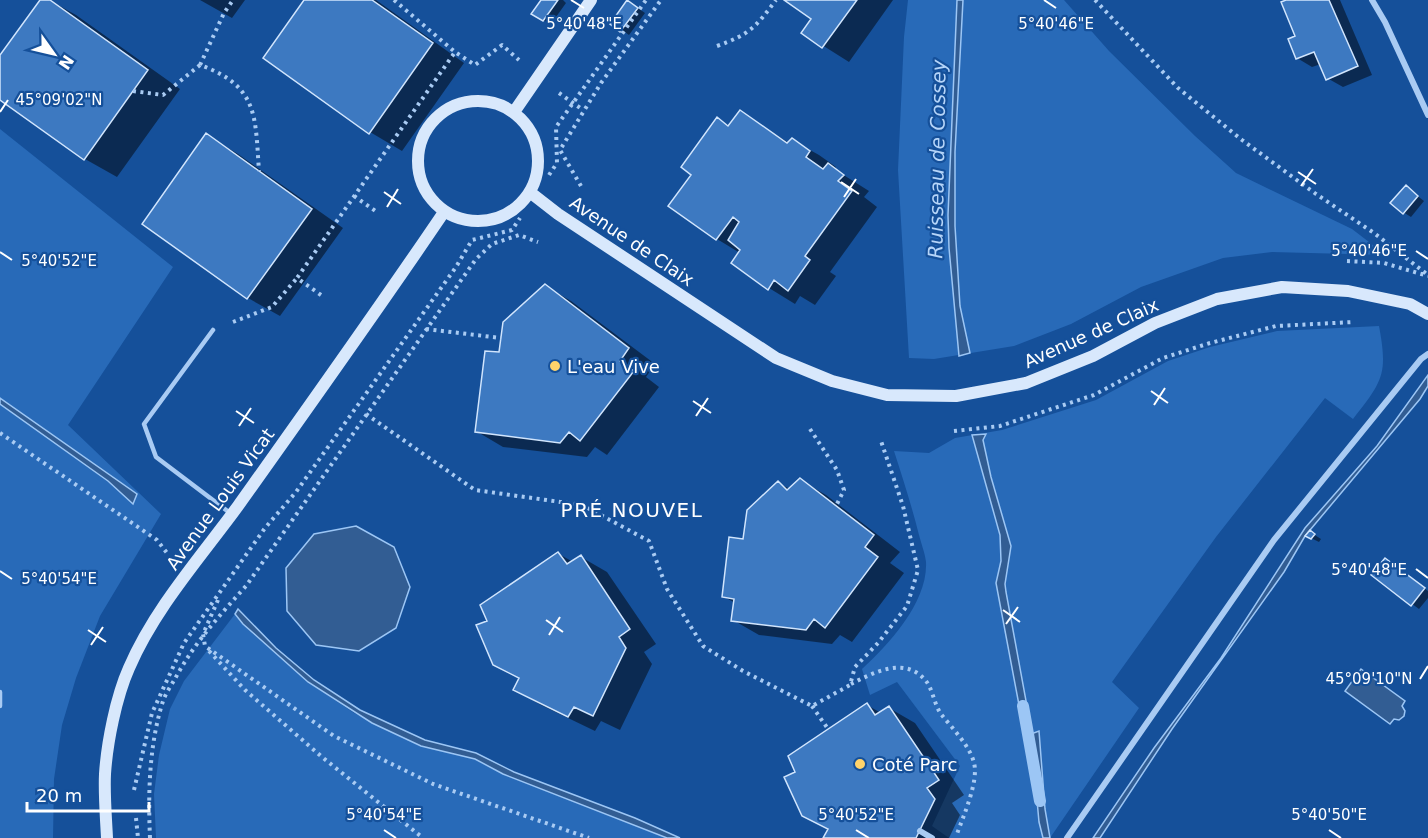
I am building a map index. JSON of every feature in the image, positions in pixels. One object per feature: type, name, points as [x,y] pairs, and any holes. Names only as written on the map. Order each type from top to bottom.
[{"type":"main road","points":[[514,112],[591,0]]},
{"type":"main road","points":[[468,101],[492,102],[514,112],[530,128],[538,149],[538,172],[533,194],[501,218],[482,222],[462,220],[444,212],[427,195],[418,173],[418,149],[428,126],[446,110],[468,101]]},
{"type":"main road","name":"Avenue de Claix","points":[[533,194],[558,214],[776,358],[832,381],[887,395],[956,396],[1026,383],[1093,356],[1155,323],[1217,299],[1282,287],[1348,291],[1410,304],[1428,314]]},
{"type":"main road","name":"Avenue Louis Vicat","points":[[107,838],[105,774],[115,711],[129,669],[150,629],[190,569],[348,352],[444,212]]},
{"type":"street","points":[[1371,0],[1385,21],[1427,110]]},
{"type":"street","points":[[1067,838],[1274,540],[1421,359],[1428,354]]},
{"type":"street","points":[[920,831],[932,838]]},
{"type":"lane","points":[[213,330],[144,424],[156,457],[232,514]]},
{"type":"lane","points":[[0,693],[0,706]]},
{"type":"path","points":[[133,91],[163,95],[200,65],[224,13],[233,0]]},
{"type":"path","points":[[394,0],[455,52],[475,65],[502,45],[538,77],[583,110]]},
{"type":"path","points":[[134,792],[152,714],[184,643],[265,528],[296,492],[456,267],[472,240],[512,230],[533,194],[557,163],[556,127],[646,0]]},
{"type":"path","points":[[581,186],[560,150],[583,110],[661,0]]},
{"type":"path","points":[[717,46],[737,39],[752,30],[776,0]]},
{"type":"path","points":[[1095,0],[1187,96],[1242,140],[1374,233],[1428,275]]},
{"type":"path","points":[[213,330],[272,307],[297,278],[455,52]]},
{"type":"path","points":[[200,65],[219,72],[242,89],[256,119],[259,171]]},
{"type":"path","points":[[354,196],[377,212]]},
{"type":"path","points":[[150,838],[148,795],[154,744],[164,700],[190,653],[203,634],[246,586],[476,259],[492,244],[519,235],[538,242]]},
{"type":"path","points":[[954,431],[1000,426],[1094,395],[1163,358],[1276,326],[1376,321],[1384,263]]},
{"type":"path","points":[[297,278],[321,295]]},
{"type":"path","points":[[425,329],[501,338]]},
{"type":"path","points":[[366,414],[475,490],[582,505],[649,541],[667,589],[703,646],[743,671],[812,706],[828,729]]},
{"type":"path","points":[[810,429],[841,480],[844,490],[836,506]]},
{"type":"path","points":[[0,433],[157,540],[168,555],[222,591]]},
{"type":"path","points":[[850,685],[855,668],[907,606],[918,570],[903,506],[881,441]]},
{"type":"path","points":[[222,591],[203,634],[205,646],[245,690],[322,757],[423,838]]},
{"type":"path","points":[[205,646],[334,736],[433,784],[589,838]]},
{"type":"path","points":[[812,706],[888,667],[911,669],[926,681],[935,705],[974,763],[975,776],[956,838]]},
{"type":"path","points":[[136,815],[138,838]]},
{"type":"shaded area","points":[[908,0],[1064,0],[1109,51],[1236,173],[1352,229],[1386,255],[1272,252],[1223,258],[1141,287],[1071,324],[1014,346],[934,359],[909,358],[898,170],[904,37]]},
{"type":"shaded area","points":[[957,0],[963,0],[955,152],[955,226],[960,306],[970,353],[959,356],[948,215]]},
{"type":"shaded area","points":[[0,129],[173,267],[68,425],[161,514],[100,616],[76,678],[62,725],[54,779],[53,838],[0,838]]},
{"type":"shaded area","points":[[1379,326],[1383,355],[1381,376],[1363,406],[1353,419],[1325,398],[1216,537],[1112,682],[1139,708],[1050,838],[949,838],[932,826],[960,766],[897,682],[870,695],[862,669],[895,635],[905,621],[921,592],[925,577],[925,555],[894,451],[929,453],[955,438],[1002,430],[1096,400],[1168,361],[1210,347],[1277,331]]},
{"type":"shaded area","points":[[1428,375],[1428,386],[1420,399],[1305,536],[1284,572],[1172,729],[1100,838],[1093,838],[1154,748],[1221,658],[1305,528],[1377,446]]},
{"type":"shaded area","points":[[0,398],[137,494],[133,504],[108,481],[0,404]]},
{"type":"shaded area","points":[[986,434],[983,440],[991,477],[1011,546],[1005,584],[1029,717],[1022,721],[996,583],[1001,561],[1000,535],[972,435]]},
{"type":"shaded area","points":[[356,526],[394,547],[410,587],[396,628],[359,651],[316,645],[287,611],[286,568],[314,534]]},
{"type":"shaded area","points":[[238,609],[276,648],[314,680],[360,710],[425,740],[476,753],[514,772],[635,818],[680,838],[667,838],[503,774],[475,759],[421,746],[372,723],[308,682],[243,624],[235,614]]},
{"type":"shaded area","points":[[235,614],[253,634],[308,682],[354,713],[421,746],[475,759],[503,774],[667,838],[156,838],[154,794],[159,755],[170,709],[184,681]]},
{"type":"shaded area","points":[[1361,669],[1405,701],[1402,706],[1405,711],[1404,716],[1399,720],[1394,719],[1390,724],[1345,691]]},
{"type":"shaded area","points":[[1039,731],[1045,809],[1050,838],[1043,838],[1039,822],[1031,734]]},
{"type":"building","points":[[40,0],[50,0],[148,70],[84,160],[0,100],[0,55]]},
{"type":"building","points":[[304,0],[372,0],[433,43],[369,134],[263,58]]},
{"type":"building","points":[[541,0],[558,0],[543,21],[531,14]]},
{"type":"building","points":[[627,0],[638,8],[620,32],[610,24]]},
{"type":"building","points":[[784,0],[857,0],[822,48],[801,33],[811,19]]},
{"type":"building","points":[[1329,0],[1358,66],[1326,80],[1314,52],[1296,59],[1288,39],[1295,36],[1281,2]]},
{"type":"building","points":[[740,110],[787,143],[792,138],[810,151],[806,157],[823,169],[828,163],[844,175],[838,181],[852,191],[805,256],[810,260],[788,291],[774,280],[768,290],[731,263],[740,250],[728,240],[739,222],[733,217],[716,240],[668,206],[691,175],[681,167],[717,117],[728,126]]},
{"type":"building","points":[[206,133],[312,209],[247,299],[142,224]]},
{"type":"building","points":[[1406,185],[1418,196],[1403,214],[1390,203]]},
{"type":"building","name":"L'eau Vive","points":[[545,284],[629,348],[620,361],[634,371],[580,441],[569,432],[560,443],[475,432],[485,351],[499,352],[503,322]]},
{"type":"building","points":[[800,478],[874,535],[865,547],[878,557],[825,628],[814,619],[806,630],[731,621],[734,599],[722,597],[729,537],[743,539],[747,510],[778,481],[787,490]]},
{"type":"building","points":[[1310,530],[1315,534],[1311,539],[1305,536]]},
{"type":"building","points":[[558,552],[567,564],[581,555],[630,629],[619,637],[626,648],[593,716],[574,707],[568,717],[513,690],[519,678],[493,665],[476,625],[487,621],[480,605]]},
{"type":"building","points":[[1385,558],[1425,588],[1411,606],[1371,575]]},
{"type":"building","name":"Coté Parc","points":[[867,703],[875,715],[889,706],[939,780],[927,788],[935,799],[916,838],[823,838],[828,829],[802,816],[784,777],[795,772],[788,756]]},
{"type":"waterway","name":"Ruisseau de Cossey","points":[[1023,706],[1040,801]]},
{"type":"place","name":"L'eau Vive","points":[[555,366]]},
{"type":"place","name":"Coté Parc","points":[[860,764]]},
{"type":"district","name":"PRÉ NOUVEL","points":[[632,510]]}]
